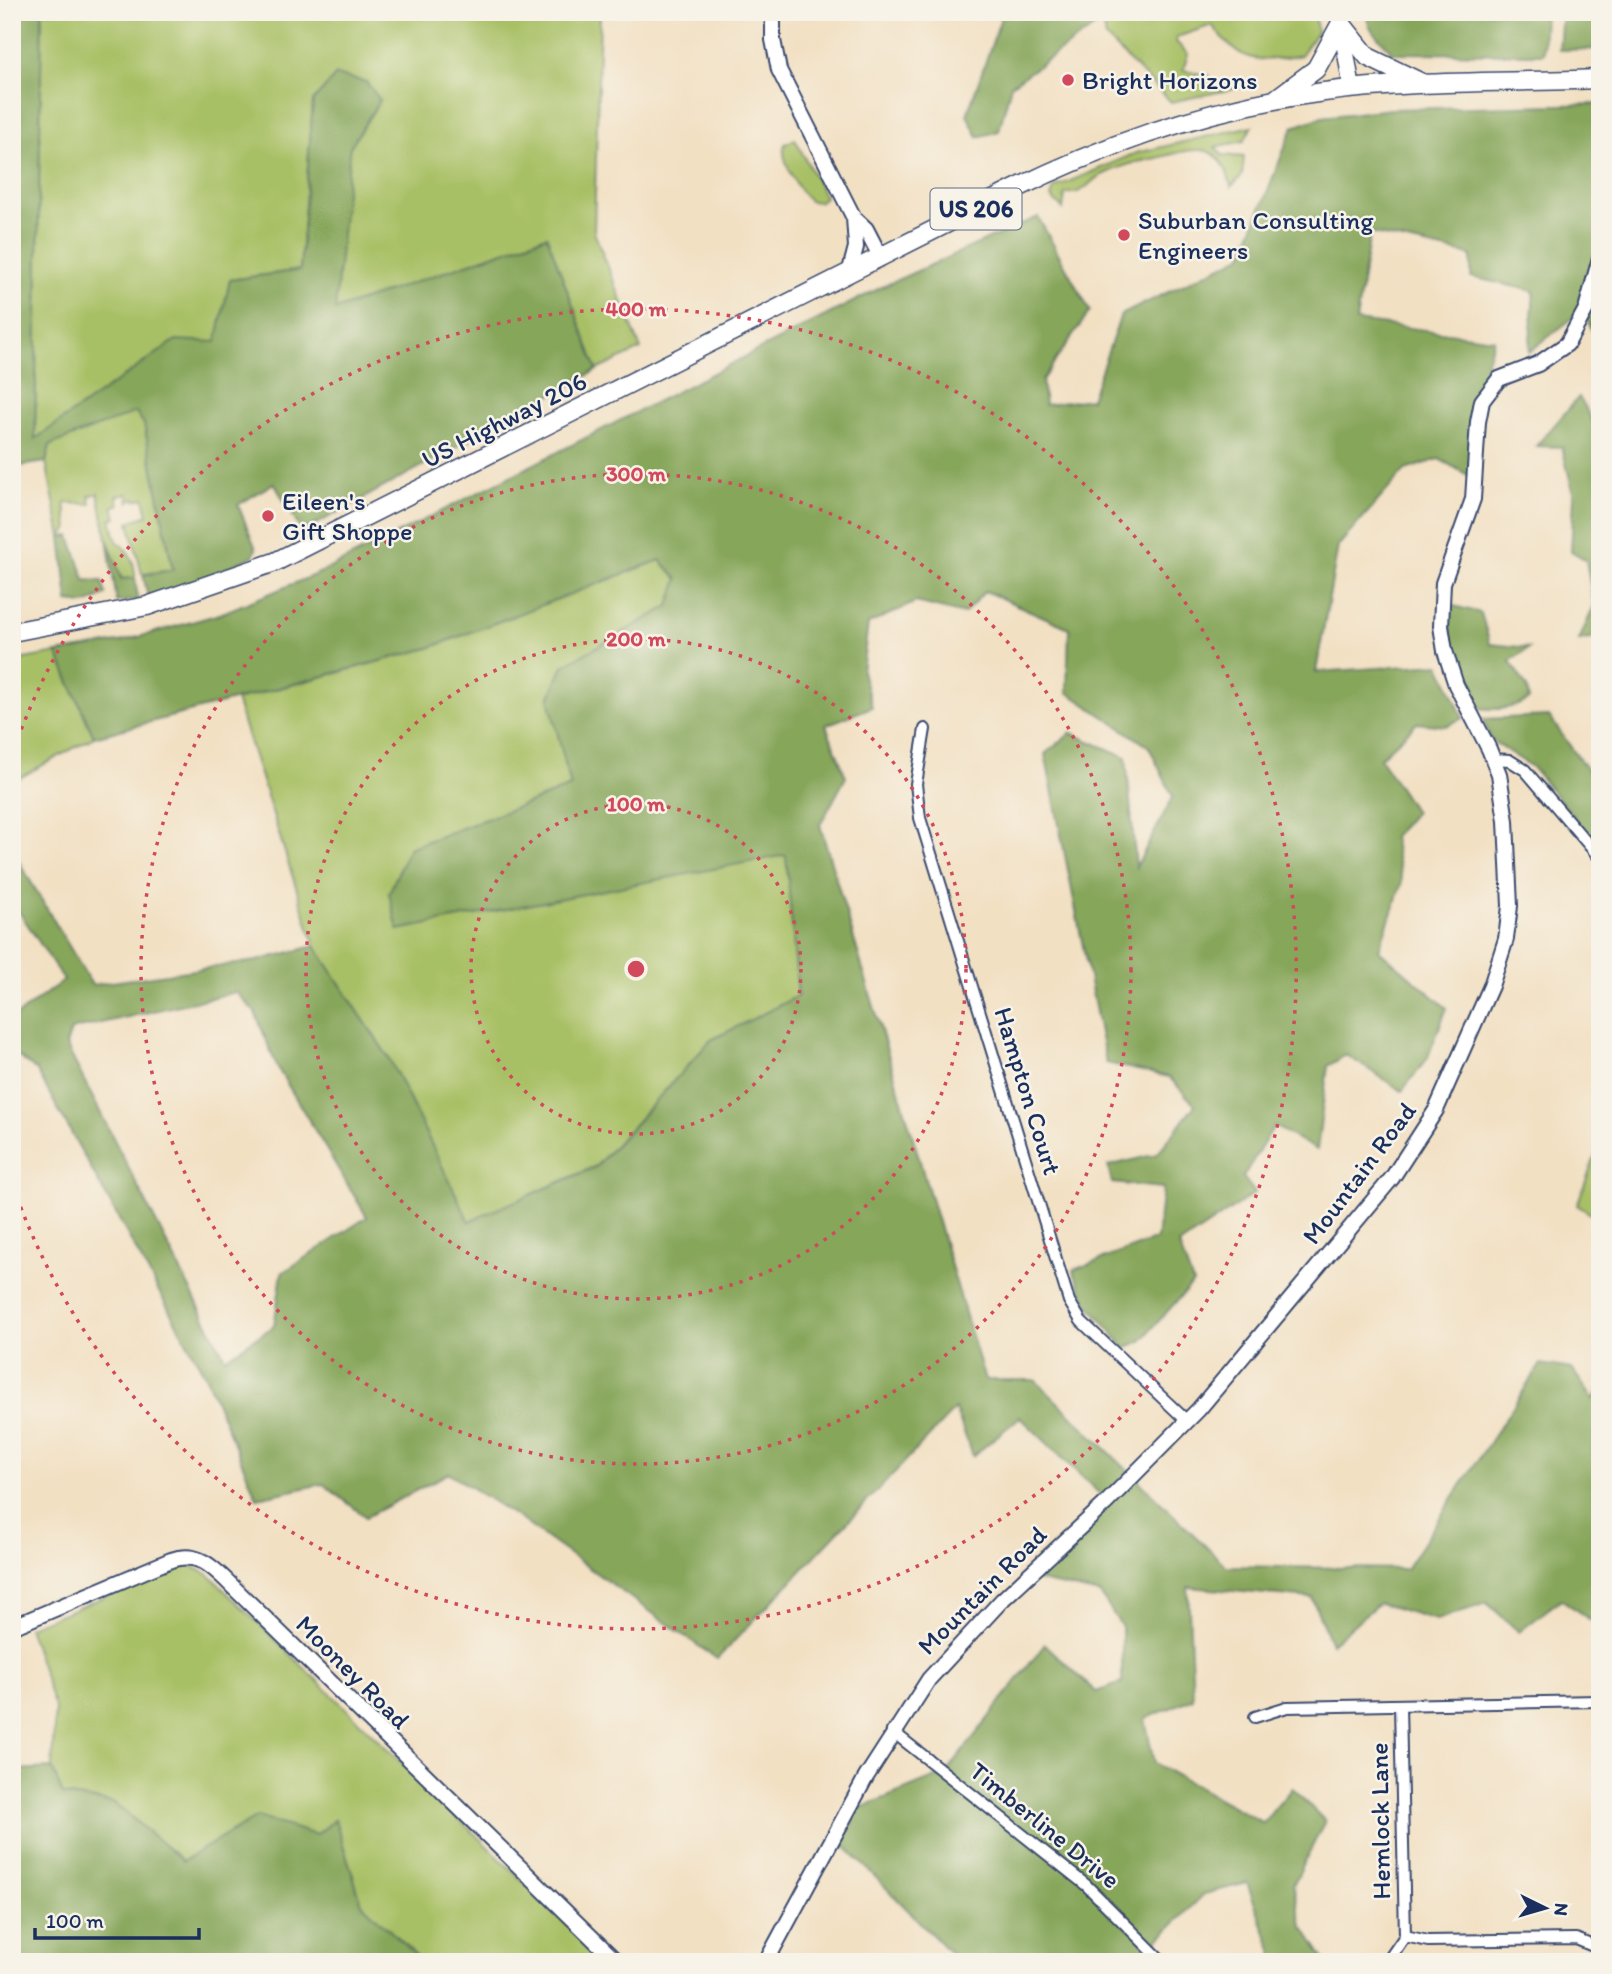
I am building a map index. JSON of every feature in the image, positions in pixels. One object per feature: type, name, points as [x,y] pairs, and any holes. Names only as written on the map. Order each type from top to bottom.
[{"type":"highway","points":[[1274,100],[1316,69],[1340,18],[1368,57],[1427,85]]},
{"type":"highway","name":"US 206","points":[[849,274],[1050,172],[1117,142],[1196,117],[1274,100],[1352,89],[1600,79]]},
{"type":"highway","name":"US Highway 206","points":[[12,632],[147,606],[275,562],[849,274]]},
{"type":"main road","points":[[1340,18],[1352,89]]},
{"type":"street","points":[[773,12],[773,40],[779,70],[854,218],[866,229],[881,258]]},
{"type":"street","points":[[849,274],[856,247],[854,218]]},
{"type":"street","name":"Mountain Road","points":[[766,1962],[892,1731],[929,1679],[958,1646],[1188,1422],[1392,1178],[1436,1110],[1491,986],[1508,923],[1506,821],[1494,759],[1455,685],[1441,626],[1446,572],[1473,499],[1479,411],[1486,393],[1499,379],[1538,364],[1567,344],[1586,309],[1600,258]]},
{"type":"street","name":"Hampton Court","points":[[925,729],[916,784],[920,818],[1069,1301],[1081,1321],[1188,1422]]},
{"type":"street","points":[[1494,759],[1509,760],[1525,770],[1600,858]]},
{"type":"street","name":"Mooney Road","points":[[12,1627],[171,1560],[188,1556],[201,1560],[230,1584],[617,1962]]},
{"type":"street","name":"Hemlock Lane","points":[[1255,1717],[1287,1707],[1600,1701]]},
{"type":"street","name":"Hemlock Lane","points":[[1400,1705],[1405,1937]]},
{"type":"street","name":"Timberline Drive","points":[[892,1731],[1086,1885],[1163,1962]]},
{"type":"street","points":[[1387,1962],[1405,1937],[1428,1941],[1576,1939],[1600,1949]]},
{"type":"green space","points":[[12,12],[42,12],[35,439],[176,340],[216,342],[230,280],[300,270],[313,101],[336,75],[366,82],[380,100],[350,147],[335,310],[547,236],[597,370],[302,532],[274,483],[238,505],[256,549],[253,556],[177,591],[148,597],[143,575],[173,570],[144,424],[136,412],[50,445],[46,462],[12,467]]},
{"type":"green space","points":[[42,12],[600,12],[594,232],[641,349],[597,370],[546,236],[334,311],[350,147],[380,100],[313,102],[300,270],[230,280],[217,342],[35,440]]},
{"type":"green space","points":[[1003,12],[1177,12],[1115,13],[1011,85],[999,131],[978,137],[967,115]]},
{"type":"green space","points":[[1315,12],[1317,32],[1301,55],[1272,59],[1250,57],[1231,47],[1212,25],[1177,37],[1176,42],[1188,54],[1183,70],[1209,76],[1217,87],[1242,87],[1171,102],[1106,38],[1103,21],[1115,13]]},
{"type":"green space","points":[[1366,12],[1545,12],[1543,54],[1392,53],[1372,30]]},
{"type":"green space","points":[[1562,12],[1600,12],[1600,49],[1559,50]]},
{"type":"green space","points":[[1600,104],[1600,243],[1596,250],[1600,251],[1600,348],[1583,310],[1529,352],[1534,291],[1471,277],[1471,255],[1370,233],[1356,321],[1494,339],[1469,418],[1470,476],[1439,459],[1405,470],[1338,546],[1316,672],[1440,664],[1463,718],[1446,726],[1417,723],[1380,758],[1415,812],[1393,837],[1402,882],[1379,950],[1447,1008],[1427,1059],[1402,1091],[1346,1055],[1328,1066],[1317,1150],[1274,1126],[1243,1177],[1255,1193],[1179,1245],[1193,1283],[1141,1341],[1125,1348],[1087,1303],[1073,1270],[1157,1239],[1163,1188],[1112,1183],[1108,1166],[1157,1154],[1195,1105],[1169,1077],[1106,1063],[1045,754],[1071,733],[1126,757],[1136,867],[1173,797],[1149,747],[1067,692],[1069,628],[985,591],[964,614],[916,602],[868,624],[862,671],[872,707],[826,725],[846,777],[820,825],[985,1380],[1035,1380],[1226,1566],[1406,1569],[1541,1364],[1572,1369],[1593,1399],[1600,1389],[1600,1627],[1561,1599],[1519,1632],[1487,1603],[1436,1620],[1379,1603],[1331,1644],[1312,1598],[1188,1587],[1193,1698],[1145,1719],[1154,1763],[1263,1823],[1292,1788],[1325,1821],[1293,1885],[1302,1925],[1326,1962],[1273,1962],[1273,1952],[1247,1883],[1204,1894],[1151,1947],[1154,1962],[959,1962],[842,1843],[860,1808],[946,1773],[1045,1644],[1096,1692],[1122,1683],[1122,1627],[1100,1594],[1026,1578],[1106,1500],[1020,1417],[973,1456],[955,1409],[717,1659],[520,1519],[449,1473],[366,1517],[323,1484],[257,1498],[205,1375],[37,1071],[18,1056],[12,1059],[12,1019],[64,980],[12,901],[12,850],[92,985],[256,961],[315,946],[390,1060],[469,1221],[596,1167],[711,1040],[798,996],[786,855],[398,930],[389,893],[409,848],[571,787],[549,699],[563,666],[669,606],[678,579],[660,560],[429,648],[94,737],[57,653],[124,641],[220,614],[324,571],[886,285],[1038,217],[1090,311],[1042,380],[1045,405],[1091,399],[1121,315],[1242,256],[1293,127],[1322,117],[1391,109]],"holes":[[[236,992],[255,1012],[277,1067],[367,1217],[282,1273],[274,1326],[225,1358],[66,1045],[71,1030]]]},
{"type":"green space","points":[[1252,126],[1244,141],[1215,147],[1222,155],[1244,157],[1242,176],[1231,187],[1226,170],[1219,159],[1202,150],[1191,150],[1132,163],[1108,172],[1080,191],[1065,194],[1063,209],[1051,197],[1054,188],[1136,153]]},
{"type":"green space","points":[[795,139],[825,197],[819,202],[810,201],[806,197],[787,166],[785,144]]},
{"type":"green space","points":[[1579,397],[1600,434],[1600,638],[1579,640],[1594,606],[1586,560],[1571,551],[1574,496],[1562,447],[1536,446]]},
{"type":"green space","points":[[135,411],[144,424],[173,570],[142,574],[129,522],[148,515],[144,498],[134,498],[129,502],[128,494],[117,496],[119,505],[113,506],[116,518],[111,519],[117,540],[129,553],[134,567],[135,578],[122,579],[107,539],[98,493],[89,496],[91,504],[65,503],[68,529],[61,537],[46,462],[50,445]]},
{"type":"green space","points":[[70,536],[85,580],[102,581],[106,595],[85,604],[68,602],[61,537]]},
{"type":"green space","points":[[107,539],[121,579],[135,578],[138,600],[117,602]]},
{"type":"green space","points":[[660,560],[678,579],[669,606],[563,666],[549,698],[571,787],[409,848],[398,929],[786,854],[798,996],[711,1040],[596,1166],[469,1222],[390,1060],[315,946],[236,700],[429,648]]},
{"type":"green space","points":[[1446,604],[1481,613],[1490,644],[1529,648],[1510,661],[1527,687],[1529,700],[1503,708],[1476,708],[1455,656]]},
{"type":"green space","points":[[57,653],[94,737],[12,782],[12,661]]},
{"type":"green space","points":[[1549,716],[1592,777],[1600,780],[1600,848],[1532,767],[1491,740],[1483,719]]},
{"type":"green space","points":[[1600,1143],[1600,1220],[1577,1205]]},
{"type":"green space","points":[[188,1564],[209,1575],[606,1962],[423,1962],[362,1904],[335,1820],[316,1835],[257,1817],[183,1861],[114,1803],[63,1795],[52,1768],[55,1708],[28,1627]]},
{"type":"green space","points":[[52,1768],[63,1795],[114,1803],[183,1861],[257,1817],[316,1835],[335,1820],[362,1904],[423,1962],[12,1962],[12,1770]]},
{"type":"place","name":"Bright Horizons","points":[[1068,80]]},
{"type":"place","name":"Suburban Consulting Engineers","points":[[1124,235]]},
{"type":"place","name":"Eileen's Gift Shoppe","points":[[268,516]]}]
